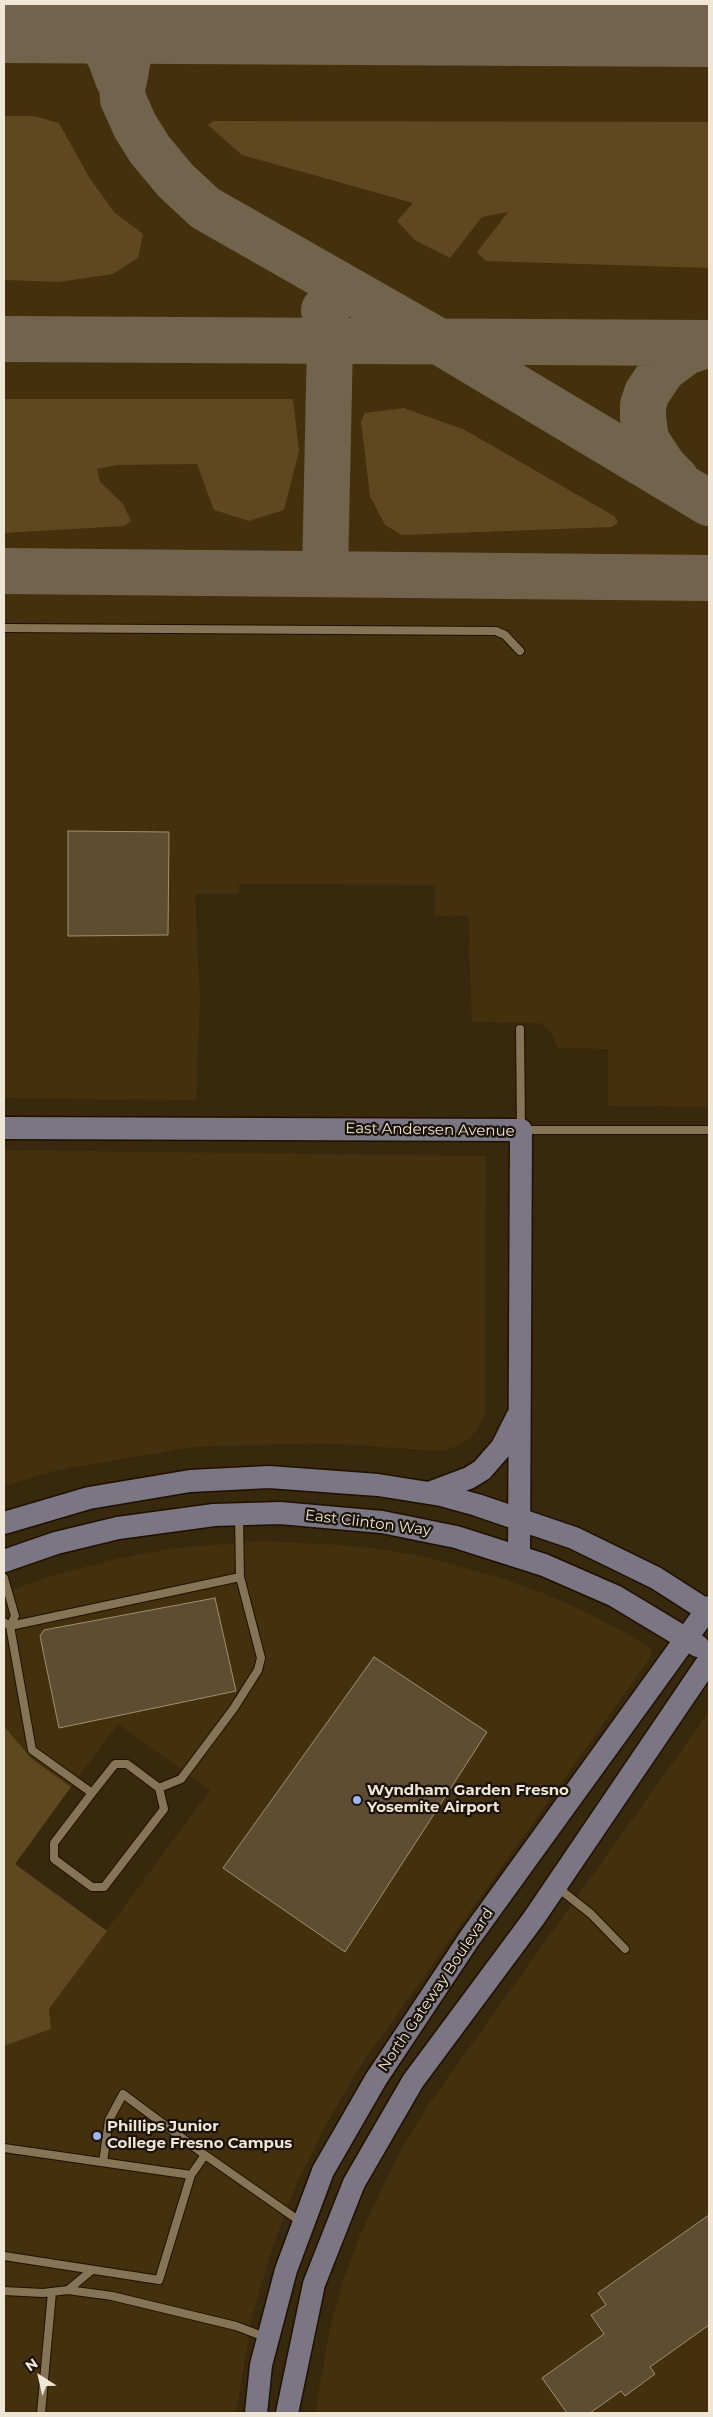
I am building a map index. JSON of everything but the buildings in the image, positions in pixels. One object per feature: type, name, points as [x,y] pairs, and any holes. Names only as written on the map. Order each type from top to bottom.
[{"type":"main road","name":"East Andersen Avenue","points":[[4,1128],[521,1130],[519,1556]]},
{"type":"main road","points":[[429,1493],[469,1478],[487,1465],[502,1448],[520,1409]]},
{"type":"main road","points":[[4,1523],[89,1498],[154,1486],[231,1478],[296,1478],[341,1481],[429,1493],[477,1504],[574,1538],[629,1563],[708,1610]]},
{"type":"main road","points":[[4,1539],[51,1520],[96,1507],[154,1486]]},
{"type":"main road","name":"East Clinton Way","points":[[4,1561],[56,1543],[118,1528],[154,1522],[239,1514],[314,1515],[391,1523],[456,1536],[519,1556],[615,1596],[686,1638],[709,1654]]},
{"type":"main road","name":"North Gateway Boulevard","points":[[256,2413],[261,2365],[286,2270],[323,2171],[392,2055],[469,1939],[708,1610]]},
{"type":"main road","points":[[287,2413],[314,2284],[354,2183],[420,2072],[556,1886],[709,1660]]},
{"type":"main road","points":[[392,2055],[420,2072]]},
{"type":"lane","points":[[4,628],[496,631],[505,635],[520,651]]},
{"type":"lane","points":[[520,1029],[521,1130],[709,1130]]},
{"type":"lane","points":[[159,1788],[181,1779],[234,1708],[258,1670],[262,1658],[240,1577],[239,1514]]},
{"type":"lane","points":[[7,1624],[240,1577]]},
{"type":"lane","points":[[4,1578],[14,1616],[7,1624]]},
{"type":"lane","points":[[7,1624],[32,1750],[92,1793]]},
{"type":"lane","points":[[115,1764],[127,1764],[159,1788],[164,1809],[104,1887],[92,1887],[54,1859],[54,1843],[92,1793],[115,1764]]},
{"type":"lane","points":[[556,1886],[591,1914],[625,1949]]},
{"type":"lane","points":[[103,2162],[109,2120],[123,2094],[205,2155],[303,2223]]},
{"type":"lane","points":[[4,2148],[190,2175]]},
{"type":"lane","points":[[4,2256],[159,2280],[190,2175],[205,2155]]},
{"type":"lane","points":[[68,2290],[92,2270]]},
{"type":"lane","points":[[4,2291],[52,2292],[68,2290],[112,2296],[226,2323],[268,2338]]},
{"type":"lane","points":[[41,2413],[52,2292]]},
{"type":"shaded area","points":[[4,4],[709,4],[709,1107],[608,1106],[608,1049],[557,1048],[552,1033],[540,1023],[472,1022],[468,915],[435,916],[435,885],[240,884],[238,894],[195,894],[200,998],[196,1100],[4,1098]]},
{"type":"shaded area","points":[[4,116],[34,116],[59,123],[89,177],[114,212],[143,234],[138,258],[113,274],[59,282],[4,280]]},
{"type":"shaded area","points":[[214,121],[709,122],[709,268],[486,261],[477,252],[508,212],[482,217],[450,258],[416,241],[397,221],[413,203],[242,155],[208,125]]},
{"type":"shaded area","points":[[4,399],[293,399],[299,451],[284,510],[249,521],[214,510],[197,464],[117,465],[97,469],[100,482],[123,504],[131,521],[124,526],[4,533]]},
{"type":"shaded area","points":[[404,408],[465,430],[614,516],[618,522],[612,527],[402,535],[385,525],[370,496],[361,421],[365,413]]},
{"type":"shaded area","points":[[4,1150],[486,1156],[485,1412],[479,1426],[470,1438],[457,1446],[442,1451],[322,1443],[192,1447],[54,1471],[4,1486]]},
{"type":"shaded area","points":[[264,1541],[379,1549],[420,1556],[495,1576],[543,1593],[590,1614],[649,1646],[652,1655],[362,2064],[327,2123],[296,2185],[272,2249],[252,2317],[236,2413],[4,2413],[4,2046],[51,2029],[49,2009],[210,1790],[118,1724],[71,1787],[31,1758],[4,1726],[4,1593],[50,1576],[124,1557],[175,1548]]},
{"type":"shaded area","points":[[709,1712],[709,2413],[315,2413],[330,2328],[343,2281],[360,2235],[397,2157],[427,2107]]},
{"type":"shaded area","points":[[4,1726],[31,1758],[71,1787],[15,1864],[107,1931],[49,2009],[51,2029],[4,2046]]},
{"type":"taxiway","points":[[116,4],[123,99],[135,126],[150,150],[176,181],[205,208],[440,342],[709,503]]},
{"type":"taxiway","points":[[47,5],[71,16],[95,34],[110,57],[118,79]]},
{"type":"taxiway","points":[[124,81],[129,53],[137,38],[149,27],[174,16],[211,6]]},
{"type":"taxiway","points":[[324,310],[330,341],[325,574]]},
{"type":"taxiway","points":[[4,339],[709,343]]},
{"type":"taxiway","points":[[676,479],[664,467],[646,440],[643,405],[647,393],[663,369],[686,352],[709,344]]},
{"type":"taxiway","points":[[4,571],[709,578]]},
{"type":"runway","points":[[4,5],[709,9]]},
{"type":"place","name":"Wyndham Garden Fresno Yosemite Airport","points":[[357,1800]]},
{"type":"place","name":"Phillips Junior College Fresno Campus","points":[[97,2136]]}]
